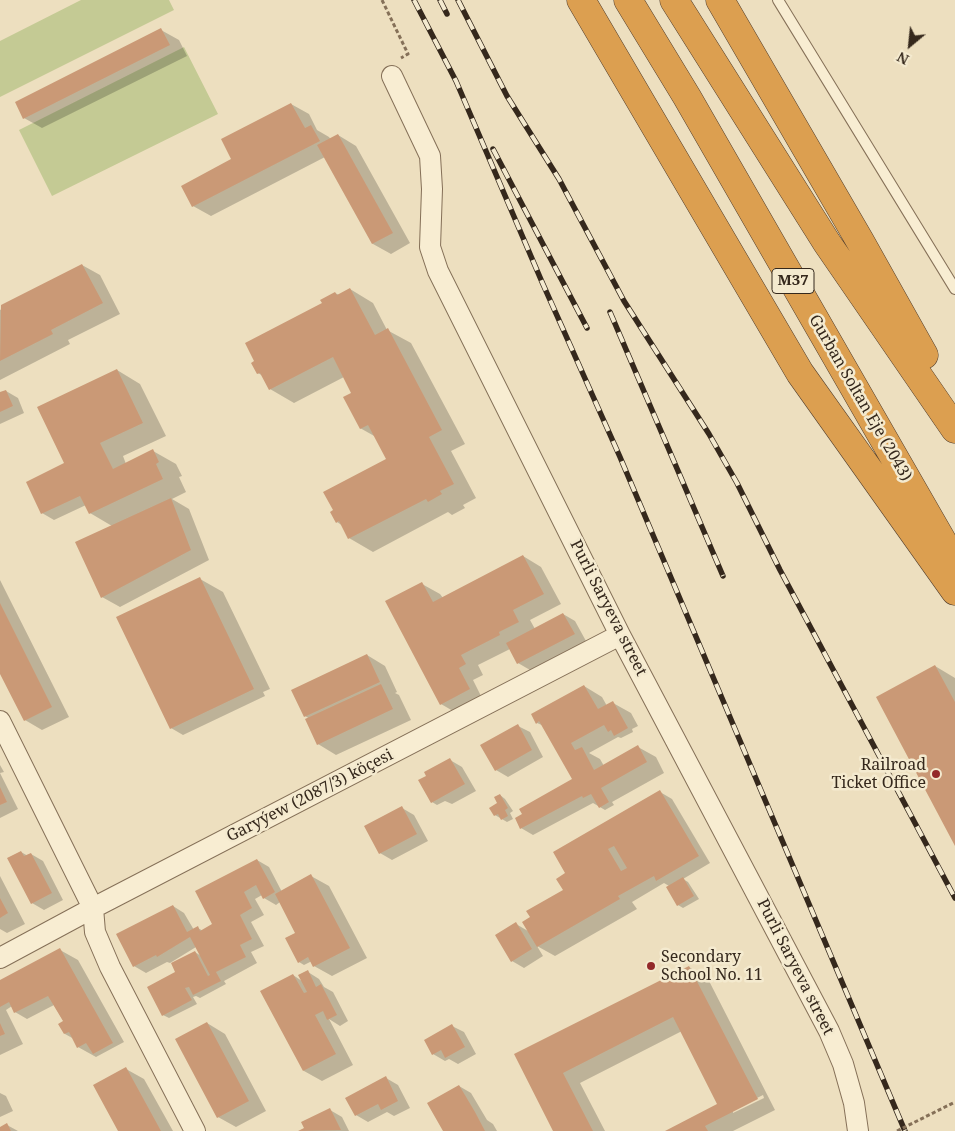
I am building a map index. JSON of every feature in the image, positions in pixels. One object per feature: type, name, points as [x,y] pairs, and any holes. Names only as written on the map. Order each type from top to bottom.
[{"type":"highway","points":[[581,0],[800,373],[955,591]]},
{"type":"highway","name":"Gurban Soltan Eje (2043)","points":[[628,0],[687,98],[955,564]]},
{"type":"highway","points":[[674,0],[827,243],[955,429]]},
{"type":"highway","points":[[720,0],[860,241],[955,411]]},
{"type":"street","name":"Purli Saryeva street","points":[[393,69],[430,156],[432,189],[430,247],[438,271],[620,635],[829,1031],[843,1064],[854,1103],[858,1131]]},
{"type":"street","name":"Garyýew (2087/3) köçesi","points":[[0,958],[620,635]]},
{"type":"street","points":[[0,721],[93,908],[95,932],[110,967],[195,1131]]},
{"type":"lane","points":[[778,0],[955,289]]},
{"type":"path","points":[[382,0],[408,54],[393,69]]},
{"type":"path","points":[[897,1131],[955,1102]]},
{"type":"green space","points":[[81,0],[169,0],[174,10],[0,97],[0,41]]},
{"type":"green space","points":[[184,47],[218,114],[52,196],[19,130]]},
{"type":"building","points":[[161,28],[170,45],[23,119],[15,102]]},
{"type":"building","points":[[291,103],[305,128],[311,125],[320,141],[192,207],[181,186],[231,159],[221,139]]},
{"type":"building","points":[[338,134],[393,233],[372,244],[317,145]]},
{"type":"building","points":[[82,264],[103,303],[51,330],[53,334],[0,361],[1,305]]},
{"type":"building","points":[[350,288],[375,335],[388,328],[442,430],[429,437],[454,484],[440,491],[442,494],[428,502],[426,499],[348,539],[339,521],[336,523],[330,512],[333,510],[323,492],[386,459],[368,425],[360,429],[343,397],[351,393],[333,357],[269,390],[260,373],[257,374],[251,363],[254,361],[245,343],[322,303],[320,300],[335,292],[337,295]]},
{"type":"building","points":[[117,369],[143,423],[100,443],[113,469],[153,449],[159,462],[156,464],[163,479],[89,514],[80,496],[41,514],[26,482],[64,463],[37,407]]},
{"type":"building","points":[[6,390],[13,406],[0,412],[0,392]]},
{"type":"building","points":[[171,498],[191,550],[101,598],[75,542]]},
{"type":"building","points":[[523,555],[544,594],[513,610],[519,622],[499,632],[500,635],[461,655],[466,664],[459,668],[470,689],[440,705],[385,601],[422,582],[433,602]]},
{"type":"building","points":[[200,577],[254,689],[170,729],[116,617]]},
{"type":"building","points":[[0,603],[52,707],[24,721],[0,674]]},
{"type":"building","points":[[563,613],[575,634],[517,664],[506,643]]},
{"type":"building","points":[[367,654],[380,682],[304,717],[291,690]]},
{"type":"building","name":"Railroad Ticket Office","points":[[935,665],[955,702],[955,846],[876,697]]},
{"type":"building","points":[[381,684],[393,709],[317,745],[305,719]]},
{"type":"building","points":[[584,685],[598,709],[613,701],[628,728],[614,736],[611,730],[608,732],[604,725],[571,743],[575,750],[582,747],[594,770],[638,745],[647,762],[601,788],[609,802],[599,808],[591,794],[583,798],[582,796],[520,829],[515,818],[522,814],[519,809],[572,779],[539,721],[536,724],[531,714]]},
{"type":"building","points":[[518,724],[532,750],[495,771],[480,745]]},
{"type":"building","points":[[450,758],[465,784],[431,803],[418,780],[426,776],[424,772]]},
{"type":"building","points":[[0,787],[7,802],[0,805]]},
{"type":"building","points":[[660,790],[699,856],[656,881],[654,876],[618,896],[620,899],[537,947],[522,922],[530,917],[526,911],[563,890],[556,879],[565,873],[553,852]],"holes":[[[614,846],[627,868],[621,871],[608,849]]]},
{"type":"building","points":[[500,794],[508,808],[505,810],[508,816],[501,820],[498,814],[494,816],[489,808],[497,803],[494,797]]},
{"type":"building","points":[[402,806],[417,834],[379,854],[364,826]]},
{"type":"building","points":[[21,851],[24,856],[31,853],[52,893],[31,904],[7,858]]},
{"type":"building","points":[[257,859],[275,892],[263,899],[256,885],[244,892],[252,908],[240,915],[252,939],[240,945],[246,957],[216,972],[221,981],[193,995],[189,987],[185,988],[192,1000],[162,1016],[147,987],[175,972],[171,963],[195,951],[208,976],[210,975],[190,937],[157,957],[156,955],[133,967],[116,934],[173,905],[187,932],[198,926],[200,931],[212,924],[195,891]]},
{"type":"building","points":[[311,874],[350,948],[313,967],[308,957],[298,963],[285,938],[295,933],[275,894]]},
{"type":"building","points":[[683,877],[694,896],[677,906],[666,887]]},
{"type":"building","points":[[0,898],[8,913],[0,918]]},
{"type":"building","points":[[516,922],[532,949],[511,962],[495,935]]},
{"type":"building","points":[[60,948],[113,1043],[93,1054],[86,1043],[77,1048],[69,1032],[64,1034],[58,1024],[63,1021],[48,996],[14,1013],[9,1002],[0,1007],[0,980]]},
{"type":"building","name":"Secondary School No. 11","points":[[689,966],[758,1099],[705,1126],[708,1131],[665,1131],[717,1104],[673,1017],[563,1073],[593,1131],[553,1131],[514,1054]]},
{"type":"building","points":[[308,970],[316,987],[321,984],[337,1015],[327,1020],[323,1011],[315,1015],[336,1054],[303,1071],[260,991],[293,974],[304,993],[307,992],[298,975]]},
{"type":"building","points":[[207,1022],[249,1101],[217,1118],[175,1039]]},
{"type":"building","points":[[0,1023],[5,1034],[0,1036]]},
{"type":"building","points":[[452,1024],[465,1047],[445,1058],[441,1050],[432,1055],[424,1040]]},
{"type":"building","points":[[126,1067],[161,1131],[118,1131],[93,1085]]},
{"type":"building","points":[[386,1076],[398,1101],[381,1110],[378,1104],[355,1116],[345,1098]]},
{"type":"building","points":[[459,1085],[485,1131],[443,1131],[427,1103]]},
{"type":"building","points":[[330,1108],[341,1130],[298,1131],[304,1128],[301,1122]]},
{"type":"building","points":[[7,1123],[11,1131],[0,1131],[0,1127]]},
{"type":"railway","points":[[414,0],[456,81],[542,282],[620,457],[905,1131]]},
{"type":"railway","points":[[440,0],[447,14]]},
{"type":"railway","points":[[458,0],[507,96],[559,179],[624,301],[709,434],[737,483],[780,570],[955,898]]},
{"type":"railway","points":[[493,149],[587,328]]},
{"type":"railway","points":[[610,312],[723,576]]},
{"type":"place","name":"Railroad Ticket Office","points":[[936,774]]},
{"type":"place","name":"Secondary School No. 11","points":[[651,966]]}]
